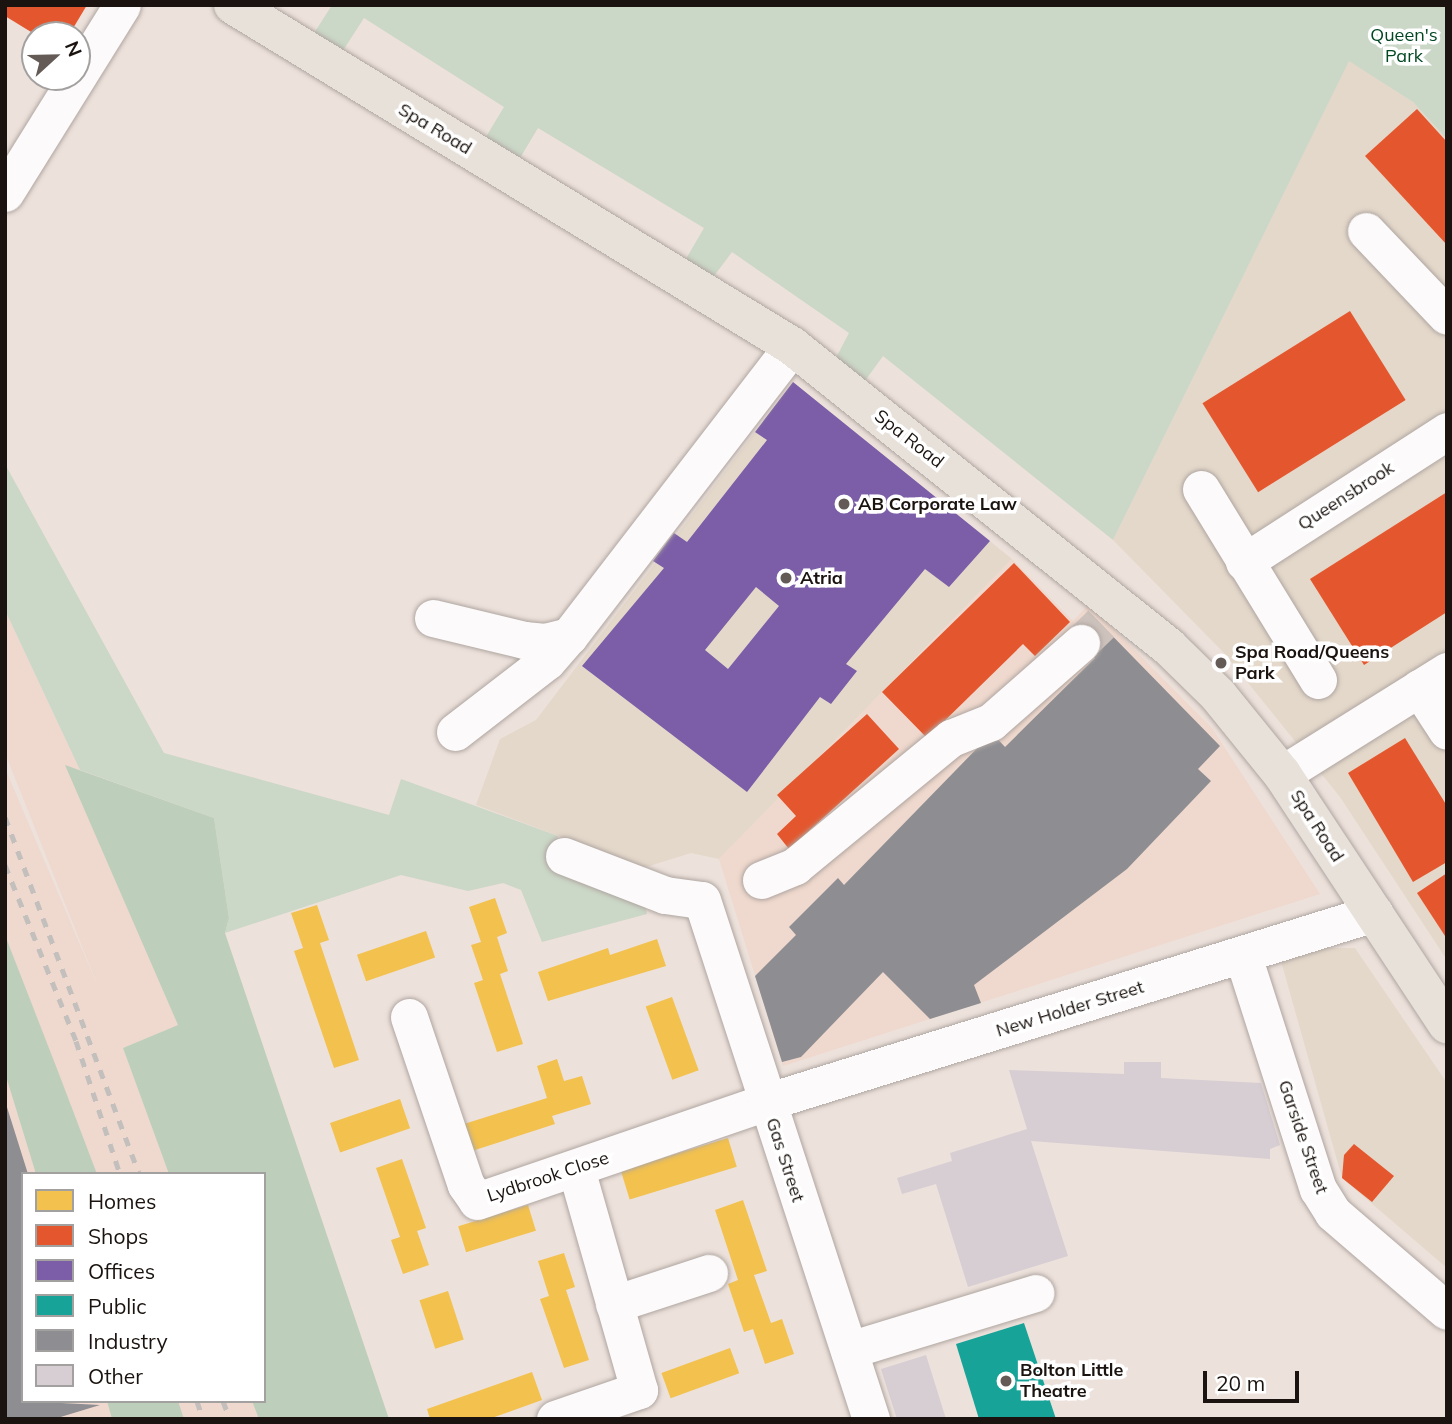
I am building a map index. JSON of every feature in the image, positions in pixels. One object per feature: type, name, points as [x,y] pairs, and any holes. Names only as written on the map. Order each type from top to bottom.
[{"type":"main road","name":"Spa Road","points":[[233,5],[792,346],[1100,624],[1218,695],[1282,774],[1445,1018]]},
{"type":"street","points":[[5,193],[122,5]]},
{"type":"street","points":[[1366,232],[1447,316]]},
{"type":"street","points":[[455,732],[547,661],[569,636],[792,346]]},
{"type":"street","name":"Queensbrook","points":[[1244,562],[1447,431]]},
{"type":"street","points":[[1201,489],[1318,680]]},
{"type":"street","points":[[433,618],[524,640],[545,642],[569,636]]},
{"type":"street","points":[[761,880],[795,866],[951,738],[991,722],[1100,624]]},
{"type":"street","points":[[1282,774],[1433,679],[1447,731]]},
{"type":"street","name":"Gas Street","points":[[564,856],[665,895],[702,900],[871,1419]]},
{"type":"street","name":"New Holder Street","points":[[766,1102],[1374,914]]},
{"type":"street","name":"Garside Street","points":[[1243,956],[1318,1189],[1333,1213],[1447,1311]]},
{"type":"street","name":"Lydbrook Close","points":[[409,1017],[466,1185],[477,1200],[576,1169],[766,1102]]},
{"type":"street","points":[[555,1419],[639,1390],[576,1169]]},
{"type":"street","points":[[614,1304],[709,1273]]},
{"type":"street","points":[[849,1350],[1037,1293]]},
{"type":"shaded area","points":[[1349,60],[1413,102],[1447,139],[1447,960],[1340,797],[1224,653],[1113,540]]},
{"type":"shaded area","points":[[793,382],[1012,559],[719,859],[691,853],[643,868],[476,805],[500,739],[536,720]]},
{"type":"shaded area","points":[[1012,559],[1073,621],[1089,604],[1212,728],[1320,894],[783,1066],[719,859]]},
{"type":"shaded area","points":[[5,610],[80,770],[66,766],[178,1025],[123,1048],[168,1172],[96,1172],[5,935],[5,768],[101,994],[5,753]]},
{"type":"shaded area","points":[[1320,948],[1355,948],[1447,1083],[1447,1268],[1342,1178],[1281,961]]},
{"type":"shaded area","points":[[5,1073],[35,1172],[21,1172],[21,1403],[108,1403],[112,1419],[5,1419]]},
{"type":"shaded area","points":[[179,1403],[253,1403],[259,1419],[184,1419]]},
{"type":"green space","name":"Queen's Park","points":[[332,5],[1447,5],[1447,139],[1413,102],[1349,61],[1113,540],[883,356],[854,396],[827,375],[849,333],[732,252],[702,292],[676,276],[704,228],[538,128],[514,168],[481,145],[504,107],[364,18],[333,66],[304,49]]},
{"type":"green space","points":[[5,464],[164,753],[389,815],[401,779],[558,836],[551,864],[644,902],[647,914],[542,942],[521,890],[503,883],[468,891],[401,875],[225,933],[229,918],[214,818],[80,770],[5,610]]},
{"type":"green space","points":[[65,765],[214,818],[229,918],[225,933],[389,1419],[259,1419],[253,1403],[266,1403],[266,1172],[168,1172],[123,1048],[178,1025]]},
{"type":"green space","points":[[5,935],[96,1172],[35,1172],[5,1073]]},
{"type":"green space","points":[[108,1403],[179,1403],[184,1419],[112,1419]]},
{"type":"building: Homes","points":[[495,898],[507,933],[497,937],[508,971],[500,974],[523,1044],[497,1052],[474,983],[483,980],[471,945],[481,942],[469,907]]},
{"type":"building: Homes","points":[[317,905],[329,940],[320,943],[359,1060],[334,1068],[294,951],[303,948],[291,913]]},
{"type":"building: Homes","points":[[426,931],[435,957],[366,981],[357,955]]},
{"type":"building: Homes","points":[[657,939],[666,966],[548,1001],[538,972],[608,948],[610,955]]},
{"type":"building: Homes","points":[[672,997],[699,1070],[672,1080],[646,1007]]},
{"type":"building: Homes","points":[[557,1059],[564,1081],[582,1076],[591,1104],[552,1116],[555,1124],[472,1151],[464,1124],[547,1098],[537,1066]]},
{"type":"building: Homes","points":[[400,1099],[410,1128],[340,1152],[330,1123]]},
{"type":"building: Homes","points":[[728,1138],[737,1167],[630,1199],[621,1171]]},
{"type":"building: Homes","points":[[402,1159],[426,1228],[417,1231],[429,1265],[403,1274],[391,1240],[400,1237],[376,1168]]},
{"type":"building: Homes","points":[[743,1200],[767,1271],[754,1275],[771,1323],[782,1319],[794,1354],[765,1364],[753,1329],[744,1332],[728,1284],[738,1280],[715,1210]]},
{"type":"building: Homes","points":[[528,1205],[536,1231],[466,1252],[458,1226]]},
{"type":"building: Homes","points":[[564,1253],[575,1287],[566,1290],[589,1360],[564,1368],[540,1299],[549,1296],[538,1261]]},
{"type":"building: Homes","points":[[448,1291],[464,1340],[435,1349],[419,1300]]},
{"type":"building: Homes","points":[[730,1348],[739,1373],[671,1398],[661,1373]]},
{"type":"building: Homes","points":[[532,1372],[542,1400],[489,1419],[430,1419],[427,1409]]},
{"type":"building: Shops","points":[[5,5],[87,5],[77,21],[21,21],[21,26],[5,16]]},
{"type":"building: Shops","points":[[1417,109],[1447,142],[1447,245],[1365,156]]},
{"type":"building: Shops","points":[[1350,311],[1406,400],[1258,492],[1202,403]]},
{"type":"building: Shops","points":[[1447,492],[1447,612],[1364,665],[1310,579]]},
{"type":"building: Shops","points":[[1014,563],[1070,622],[1035,656],[1023,644],[927,738],[882,692]]},
{"type":"building: Shops","points":[[867,714],[899,749],[789,849],[777,834],[796,816],[777,795]]},
{"type":"building: Shops","points":[[1405,738],[1447,806],[1447,862],[1413,882],[1348,773]]},
{"type":"building: Shops","points":[[1447,873],[1447,939],[1417,893]]},
{"type":"building: Shops","points":[[1354,1144],[1394,1176],[1372,1202],[1342,1178],[1344,1155]]},
{"type":"building: Offices","name":"Atria","points":[[793,382],[990,541],[949,587],[925,569],[846,664],[857,671],[831,704],[820,697],[747,792],[582,666],[664,568],[653,561],[674,533],[687,542],[767,440],[755,432]],"holes":[[[756,587],[779,606],[728,669],[705,650]]]},
{"type":"building: Public","name":"Bolton Little Theatre","points":[[1024,1323],[1056,1419],[979,1419],[956,1344]]},
{"type":"building: Industry","points":[[1090,613],[1220,746],[1198,769],[1211,781],[1127,869],[974,985],[981,1003],[930,1019],[883,972],[801,1057],[782,1062],[755,976],[796,935],[789,927],[838,878],[844,885],[992,733],[1005,747],[1095,658],[1071,632]]},
{"type":"building: Industry","points":[[6,1104],[27,1172],[21,1172],[21,1403],[100,1405],[54,1419],[5,1419]]},
{"type":"building: Other","points":[[1124,1062],[1161,1062],[1161,1078],[1261,1083],[1280,1145],[1270,1149],[1270,1159],[1031,1141],[1068,1256],[968,1287],[936,1184],[902,1194],[897,1178],[952,1161],[950,1153],[1027,1129],[1009,1070],[1124,1074]]},
{"type":"building: Other","points":[[926,1355],[946,1419],[897,1419],[881,1369]]},
{"type":"tunnel","points":[[1081,643],[1101,624]]},
{"type":"railway","points":[[5,817],[138,1172]]},
{"type":"railway","points":[[5,865],[76,1041],[119,1172]]},
{"type":"railway","points":[[198,1403],[203,1419]]},
{"type":"railway","points":[[224,1403],[230,1419]]},
{"type":"place","name":"AB Corporate Law","points":[[844,504]]},
{"type":"place","name":"Atria","points":[[786,578]]},
{"type":"place","name":"Spa Road/Queens Park","points":[[1221,663]]},
{"type":"place","name":"Bolton Little Theatre","points":[[1006,1381]]}]
